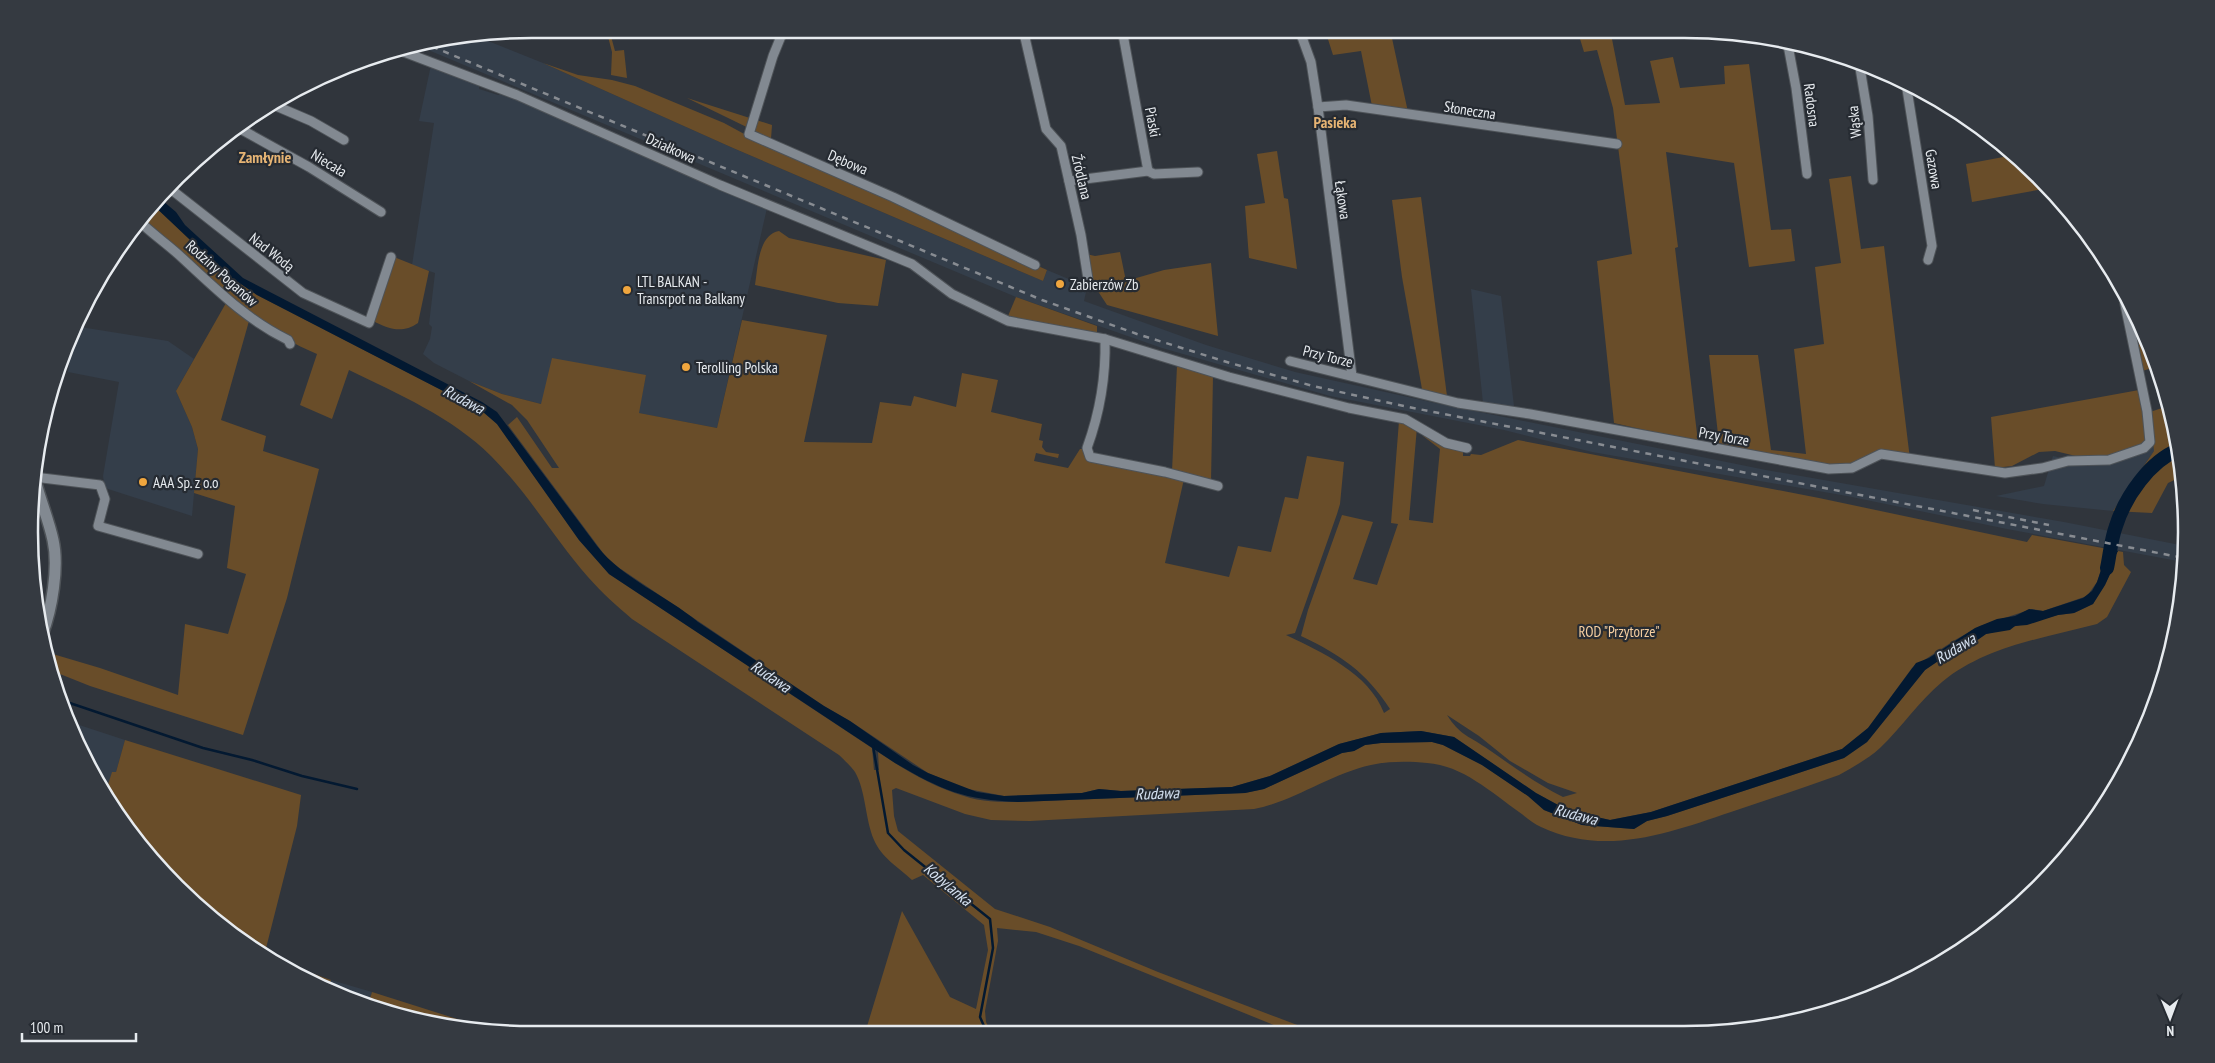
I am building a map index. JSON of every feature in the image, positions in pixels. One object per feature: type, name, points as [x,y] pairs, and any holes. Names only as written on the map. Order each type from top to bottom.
[{"type":"street","name":"Dębowa","points":[[780,38],[773,56],[750,134],[893,197],[1035,265]]},
{"type":"street","name":"Źródlana","points":[[1025,38],[1046,129],[1061,146],[1088,279]]},
{"type":"street","name":"Piaski","points":[[1124,38],[1148,171]]},
{"type":"street","name":"Łąkowa","points":[[1302,38],[1311,62],[1318,107],[1352,376]]},
{"type":"street","name":"Radosna","points":[[1789,49],[1796,88],[1807,174]]},
{"type":"street","name":"Działkowa","points":[[409,53],[508,92],[720,186],[912,264],[958,297],[1008,321],[1105,340],[1229,377],[1349,408],[1405,419],[1446,444],[1468,448]]},
{"type":"street","name":"Wąska","points":[[1860,71],[1868,116],[1873,180]]},
{"type":"street","name":"Gazowa","points":[[1907,91],[1932,246],[1928,260]]},
{"type":"street","name":"Słoneczna","points":[[1318,107],[1346,105],[1617,144]]},
{"type":"street","points":[[279,107],[311,121],[344,140]]},
{"type":"street","name":"Niecała","points":[[244,131],[309,167],[381,212]]},
{"type":"street","points":[[1069,180],[1148,171],[1154,174],[1198,172]]},
{"type":"street","name":"Nad Wodą","points":[[173,191],[303,293],[369,323],[391,256]]},
{"type":"street","name":"Rodziny Poganów","points":[[145,225],[178,253],[230,303],[257,324],[288,340],[290,344]]},
{"type":"street","name":"Przy Torze","points":[[1290,361],[1458,403],[1530,414],[1829,469],[1852,468],[1881,454],[2005,473],[2042,468],[2068,461],[2109,460],[2144,448],[2150,442],[2147,411],[2126,312]]},
{"type":"street","points":[[1105,340],[1100,398],[1093,433],[1087,448],[1090,457],[1165,472],[1218,486]]},
{"type":"street","points":[[41,475],[100,485],[105,499],[98,526],[198,554]]},
{"type":"street","points":[[39,502],[53,538],[56,558],[52,604],[46,623]]},
{"type":"shaded area","points":[[486,40],[543,63],[733,148],[1043,281],[1047,270],[1071,280],[1069,285],[1086,292],[1084,301],[1206,345],[1295,372],[1435,403],[1766,470],[2064,522],[2177,544],[2176,561],[2007,529],[1847,496],[1592,452],[1504,430],[1330,396],[1162,348],[1016,297],[426,49]]},
{"type":"shaded area","points":[[431,65],[479,82],[479,89],[498,95],[505,92],[767,208],[717,428],[638,413],[646,375],[541,404],[502,394],[469,381],[434,363],[423,354],[430,339],[432,327],[429,324],[435,273],[412,265],[434,123],[419,121]]},
{"type":"shaded area","points":[[1471,289],[1501,296],[1514,406],[1483,403]]},
{"type":"shaded area","points":[[82,327],[168,341],[194,359],[176,391],[192,427],[198,449],[192,516],[105,488],[103,476],[119,382],[68,372],[70,356]]},
{"type":"shaded area","points":[[2154,446],[2154,451],[2113,511],[2043,504],[1996,496],[2044,486],[2053,456],[2094,465],[2114,464]]},
{"type":"shaded area","points":[[76,724],[125,740],[116,772],[109,786],[88,750]]},
{"type":"shaded area","points":[[331,980],[372,992],[370,998],[330,983]]},
{"type":"green space","points":[[608,38],[611,38],[615,51],[624,50],[627,78],[611,75],[612,52]]},
{"type":"green space","points":[[1328,38],[1392,38],[1408,112],[1372,106],[1361,51],[1333,55]]},
{"type":"green space","points":[[1580,38],[1612,38],[1625,105],[1660,103],[1650,61],[1673,57],[1680,88],[1725,84],[1724,66],[1749,64],[1771,230],[1791,229],[1795,261],[1749,267],[1734,163],[1666,152],[1678,247],[1675,248],[1698,442],[1614,423],[1597,261],[1632,254],[1613,108],[1597,50],[1584,52]]},
{"type":"green space","points":[[543,63],[578,75],[612,80],[635,86],[724,123],[768,147],[866,188],[1047,270],[1043,281],[733,148]]},
{"type":"green space","points":[[687,98],[772,125],[771,139]]},
{"type":"green space","points":[[1277,151],[1284,198],[1288,199],[1297,269],[1249,258],[1245,206],[1265,203],[1257,154]]},
{"type":"green space","points":[[2005,157],[2040,190],[1972,202],[1966,164]]},
{"type":"green space","points":[[1851,176],[1861,249],[1884,246],[1910,459],[1880,457],[1851,467],[1835,467],[1719,443],[1709,355],[1758,355],[1771,450],[1806,454],[1794,349],[1824,344],[1815,267],[1841,263],[1829,179]]},
{"type":"green space","points":[[1421,197],[1447,396],[1422,389],[1402,277],[1392,200]]},
{"type":"green space","points":[[158,209],[235,280],[257,295],[482,411],[497,424],[579,540],[609,574],[872,748],[874,770],[879,770],[878,752],[930,783],[970,798],[997,802],[1018,802],[1245,793],[1264,789],[1342,753],[1354,751],[1365,745],[1432,742],[1443,745],[1482,765],[1528,796],[1544,810],[1582,825],[1634,829],[1647,821],[1844,758],[1867,742],[1925,670],[1947,655],[1966,648],[1986,634],[2058,615],[2074,613],[2093,604],[2105,585],[2118,551],[2123,552],[2124,565],[2131,572],[2107,617],[2097,624],[2016,645],[1977,660],[1959,670],[1934,689],[1880,748],[1839,775],[1684,827],[1637,839],[1589,840],[1565,836],[1535,824],[1464,774],[1440,765],[1420,762],[1384,763],[1356,769],[1284,800],[1254,809],[1030,821],[991,820],[965,814],[896,788],[892,790],[894,816],[898,831],[995,909],[1050,927],[1158,972],[1300,1026],[1276,1026],[1079,946],[1036,932],[997,928],[998,941],[985,1011],[988,1026],[867,1026],[902,911],[950,997],[976,1009],[988,950],[984,925],[923,875],[912,880],[881,852],[871,832],[859,780],[852,768],[839,755],[632,619],[588,577],[504,470],[476,442],[459,429],[424,407],[349,370],[332,419],[300,405],[317,354],[268,328],[202,276],[145,225]]},
{"type":"green space","points":[[779,231],[789,238],[886,260],[878,306],[838,303],[755,285],[758,261],[763,245],[772,234]]},
{"type":"green space","points":[[1120,252],[1126,281],[1164,270],[1211,263],[1218,336],[1107,305],[1090,279],[1086,254],[1095,256]]},
{"type":"green space","points":[[394,257],[429,271],[418,323],[401,329],[390,328],[373,321]]},
{"type":"green space","points":[[1016,297],[1097,326],[1097,333],[1029,322],[1008,316]]},
{"type":"green space","points":[[226,303],[249,321],[221,420],[266,436],[263,451],[319,469],[287,598],[243,735],[90,686],[60,674],[53,654],[178,695],[185,624],[228,634],[246,574],[227,568],[235,506],[194,493],[198,449],[192,427],[176,391]]},
{"type":"green space","name":"ROD \"Przytorze\"","points":[[742,320],[827,335],[804,442],[872,443],[880,402],[911,406],[914,396],[956,407],[962,373],[998,380],[991,412],[1042,424],[1039,440],[1043,441],[1042,447],[1046,452],[1059,454],[1058,458],[1036,453],[1034,461],[1068,468],[1080,449],[1085,449],[1087,459],[1096,463],[1184,479],[1165,563],[1229,577],[1238,546],[1271,552],[1285,497],[1298,499],[1307,456],[1344,462],[1340,504],[1337,514],[1295,633],[1286,635],[1342,665],[1356,675],[1377,699],[1384,713],[1390,709],[1362,675],[1328,650],[1301,636],[1308,610],[1342,515],[1373,522],[1353,579],[1377,585],[1398,524],[1391,523],[1399,421],[1417,427],[1409,520],[1433,523],[1440,449],[1423,436],[1427,434],[1463,452],[1463,456],[1470,456],[1471,454],[1481,455],[1518,440],[1819,498],[2027,542],[2032,535],[2108,549],[2097,582],[2087,596],[2043,611],[2032,609],[1980,626],[1955,640],[1912,668],[1868,728],[1842,749],[1651,812],[1610,820],[1569,811],[1536,793],[1454,737],[1421,731],[1381,733],[1339,744],[1270,776],[1232,787],[1121,791],[1099,789],[1082,793],[1004,796],[963,788],[928,773],[824,706],[609,561],[508,425],[517,417],[552,468],[559,468],[527,420],[512,405],[469,381],[502,394],[541,404],[552,358],[646,375],[639,413],[717,428]],"holes":[[[1447,715],[1479,736],[1510,761],[1548,783],[1577,793],[1563,797],[1543,786],[1464,734]]]},
{"type":"green space","points":[[2138,338],[2150,369],[2142,371]]},
{"type":"green space","points":[[1177,366],[1213,376],[1211,481],[1172,471]]},
{"type":"green space","points":[[2139,390],[2148,442],[2124,456],[2080,457],[2055,451],[2039,452],[2012,466],[1995,468],[1991,417]]},
{"type":"green space","points":[[2162,408],[2174,480],[2168,483],[2152,513],[2113,511],[2154,451],[2150,412]]},
{"type":"green space","points":[[125,740],[301,795],[297,826],[266,948],[206,903],[160,857],[121,806],[108,785],[112,772],[116,772]]},
{"type":"green space","points":[[307,971],[331,980],[330,983]]},
{"type":"green space","points":[[372,992],[460,1020],[404,1009],[370,998]]},
{"type":"water","points":[[164,202],[176,212],[185,225],[243,278],[482,402],[497,412],[597,546],[632,578],[686,612],[698,622],[824,706],[850,721],[913,765],[928,773],[977,792],[1004,796],[1082,793],[1099,789],[1121,791],[1232,787],[1270,776],[1339,744],[1381,733],[1421,731],[1454,737],[1536,793],[1569,811],[1610,820],[1651,812],[1842,749],[1868,728],[1916,663],[1929,658],[1975,628],[1997,619],[2015,616],[2029,609],[2043,611],[2083,598],[2092,591],[2097,582],[2108,549],[2118,551],[2105,585],[2093,604],[2074,613],[2058,615],[2027,625],[2015,626],[2010,630],[1986,634],[1966,648],[1947,655],[1925,670],[1867,742],[1844,758],[1647,821],[1634,829],[1582,825],[1544,810],[1528,796],[1482,765],[1443,745],[1432,742],[1365,745],[1354,751],[1342,753],[1264,789],[1245,793],[1018,802],[983,799],[940,787],[895,763],[609,574],[579,540],[497,424],[482,411],[257,295],[226,274],[157,209]]},
{"type":"waterway","name":"Rudawa","points":[[2107,568],[2114,531],[2132,492],[2148,471],[2171,454]]},
{"type":"waterway","points":[[68,703],[203,748],[252,760],[302,776],[357,789]]},
{"type":"waterway","name":"Kobylanka","points":[[873,746],[888,833],[904,850],[990,919],[993,948],[980,1017],[984,1026]]},
{"type":"railway","points":[[434,47],[1042,300],[1137,334],[1230,363],[1313,386],[1408,407],[2176,557]]},
{"type":"railway","points":[[1973,510],[2049,525]]},
{"type":"place","name":"Zabierzów Zb","points":[[1060,284]]},
{"type":"place","name":"LTL BALKAN - Transrpot na Balkany","points":[[627,290]]},
{"type":"place","name":"Terolling Polska","points":[[686,367]]},
{"type":"place","name":"AAA Sp. z o.o","points":[[143,482]]},
{"type":"district","name":"Pasieka","points":[[1335,122]]},
{"type":"district","name":"Zamłynie","points":[[265,157]]}]
